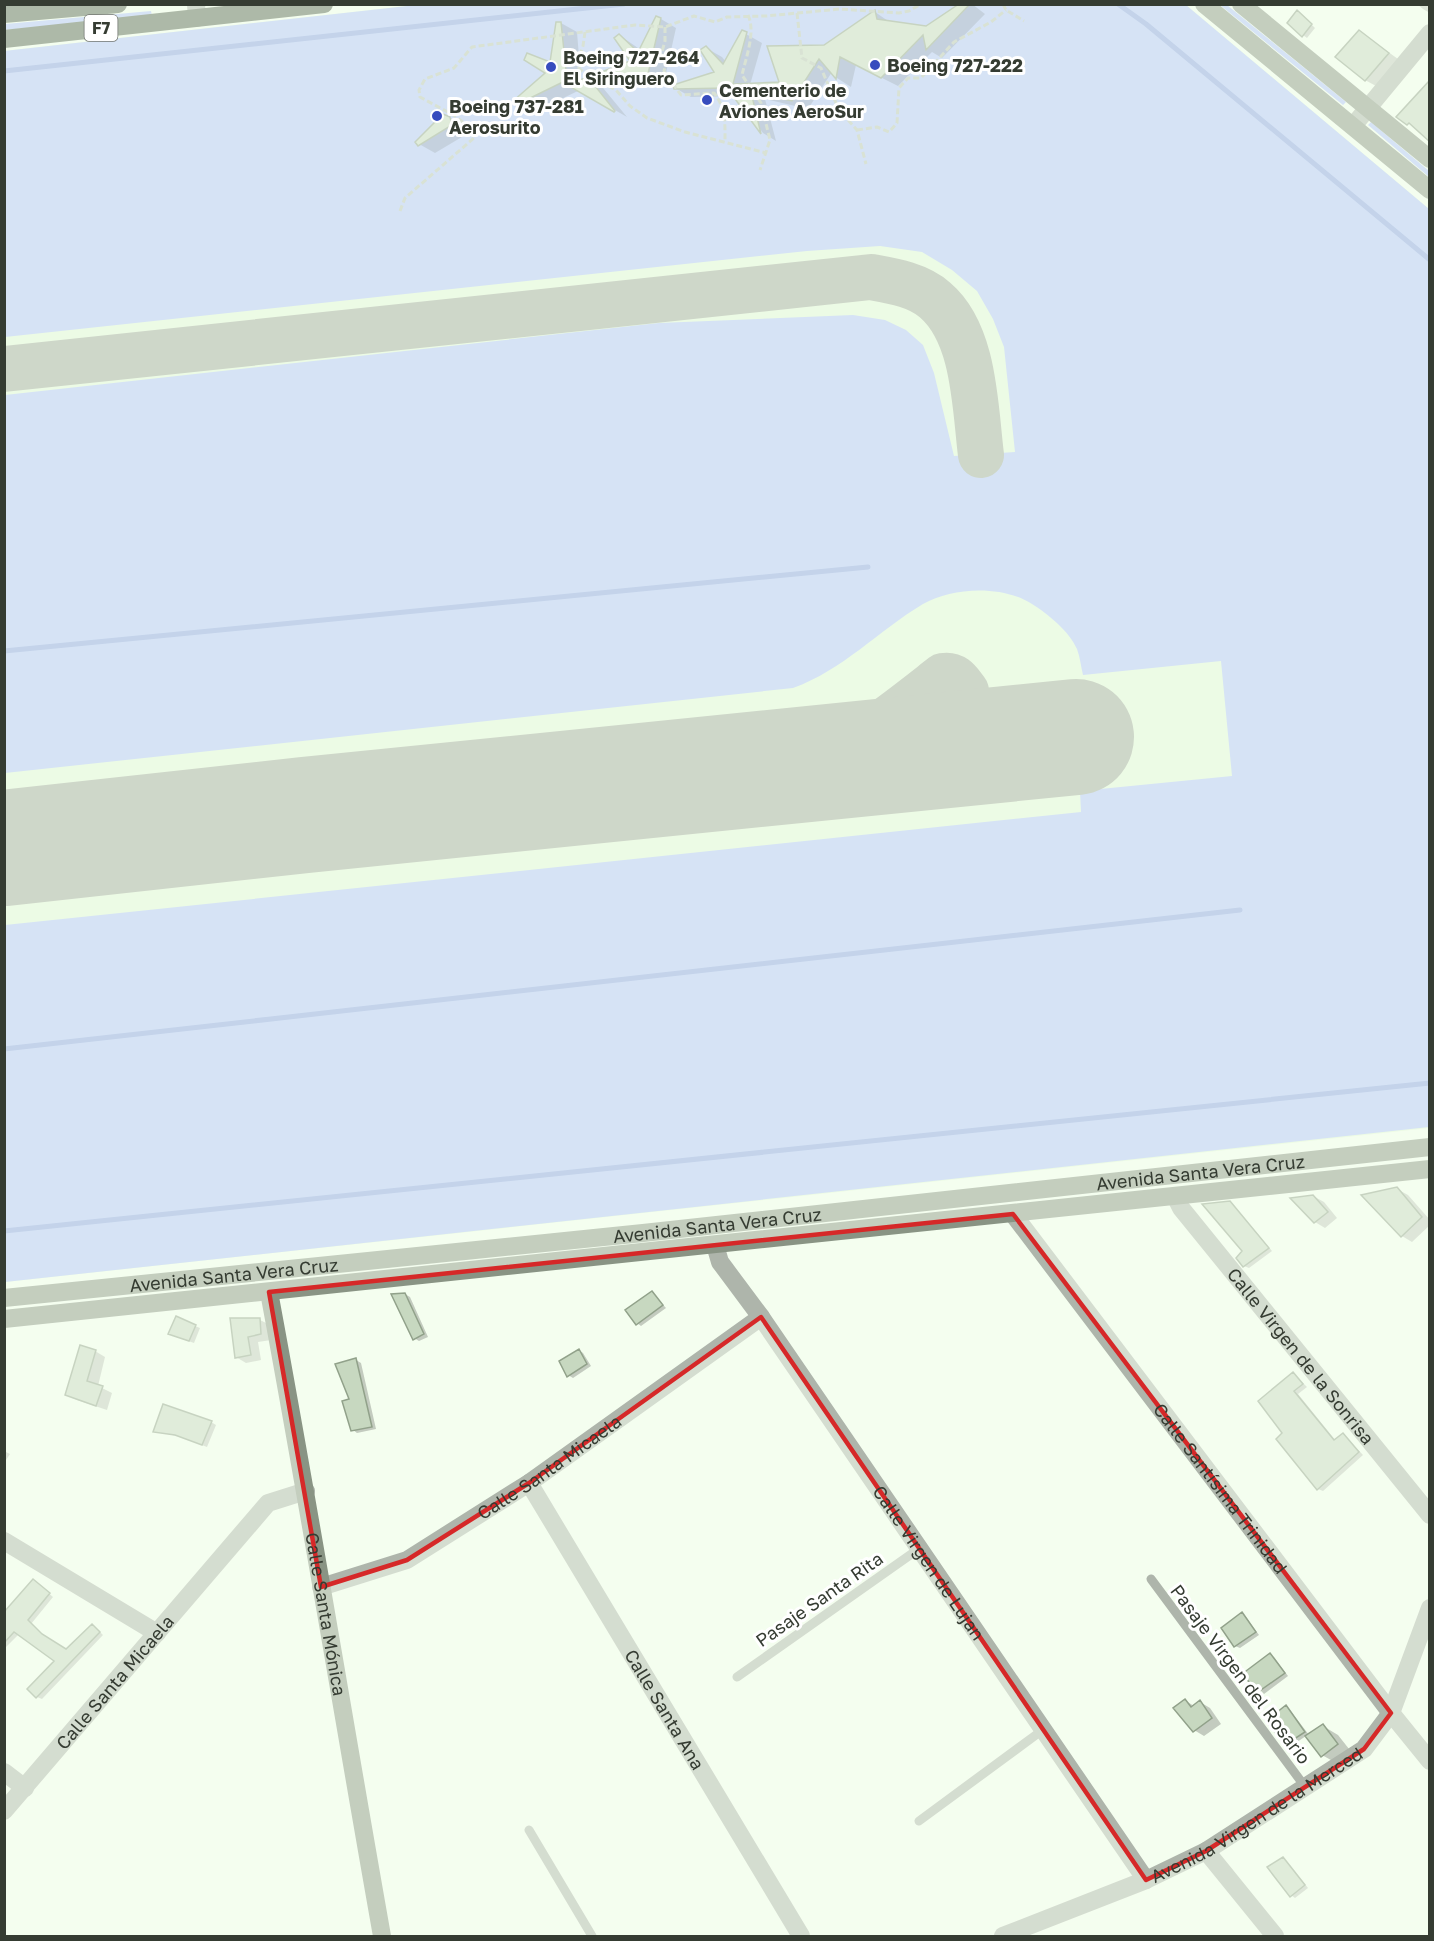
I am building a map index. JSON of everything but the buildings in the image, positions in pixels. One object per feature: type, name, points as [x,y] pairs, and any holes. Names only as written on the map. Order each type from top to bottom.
[{"type":"highway","name":"F7","points":[[4,14],[118,4]]},
{"type":"highway","name":"F7","points":[[4,39],[197,11],[324,4]]},
{"type":"main road","points":[[1204,4],[1430,190]]},
{"type":"main road","points":[[1241,4],[1430,159]]},
{"type":"main road","name":"Avenida Santa Vera Cruz","points":[[4,1298],[632,1234],[1430,1147]]},
{"type":"main road","name":"Avenida Santa Vera Cruz","points":[[4,1319],[1430,1169]]},
{"type":"main road","name":"Calle Santa Mónica","points":[[269,1292],[306,1491],[382,1936]]},
{"type":"street","points":[[1353,126],[1430,33]]},
{"type":"street","name":"Calle Virgen de la Sonrisa","points":[[1175,1196],[1180,1208],[1430,1515]]},
{"type":"street","name":"Calle Santísima Trinidad","points":[[1012,1214],[1391,1713],[1430,1761]]},
{"type":"street","name":"Calle Virgen de Lujan","points":[[715,1245],[720,1263],[761,1317],[1146,1880]]},
{"type":"street","name":"Calle Santa Micaela","points":[[321,1587],[406,1560],[529,1483],[761,1317]]},
{"type":"street","name":"Calle Santa Ana","points":[[529,1483],[801,1936]]},
{"type":"street","name":"Calle Santa Micaela","points":[[4,1811],[268,1503],[306,1491]]},
{"type":"street","points":[[4,1541],[157,1633]]},
{"type":"street","name":"Avenida Virgen de la Merced","points":[[1003,1936],[1146,1880],[1206,1851],[1364,1749],[1391,1713],[1430,1608]]},
{"type":"street","points":[[4,1772],[24,1788]]},
{"type":"street","points":[[1206,1851],[1275,1936]]},
{"type":"lane","name":"Pasaje Santa Rita","points":[[737,1677],[920,1548]]},
{"type":"lane","name":"Pasaje Virgen del Rosario","points":[[1150,1579],[1306,1788]]},
{"type":"lane","points":[[920,1821],[1044,1729]]},
{"type":"lane","points":[[529,1830],[592,1936]]},
{"type":"path","points":[[400,211],[405,198],[474,138],[473,130],[455,116],[420,97],[419,90],[425,79],[454,68],[472,47],[635,25],[665,27],[694,16],[715,22],[727,16],[766,16],[840,9],[899,13],[909,12],[921,4]]},
{"type":"path","points":[[1003,4],[1006,10],[1024,21]]},
{"type":"path","points":[[857,130],[877,127],[889,132],[897,123],[899,88],[908,78],[921,78],[954,42],[991,22],[1006,10]]},
{"type":"path","points":[[797,12],[802,58],[821,68],[839,110],[857,130],[866,164]]},
{"type":"path","points":[[748,15],[751,22],[749,46],[742,75],[761,103],[770,140],[760,170]]},
{"type":"path","points":[[665,27],[665,41],[661,55],[667,60],[664,71],[681,95],[714,93],[721,102],[725,118],[725,141]]},
{"type":"path","points":[[585,32],[578,60],[579,68],[585,74],[616,90],[630,106],[647,118],[685,132],[766,153]]},
{"type":"highlighted area","points":[[1013,1214],[1391,1713],[1364,1749],[1206,1851],[1146,1880],[761,1317],[529,1483],[407,1560],[321,1587],[269,1292]]},
{"type":"shaded area","points":[[425,4],[1186,5],[1429,209],[1429,1128],[5,1282],[4,51]]},
{"type":"shaded area","points":[[425,4],[1186,5],[1429,209],[1429,1127],[5,1282],[5,925],[1081,812],[1080,791],[1232,776],[1221,661],[1083,675],[1078,652],[1073,642],[1051,618],[1020,598],[978,590],[948,594],[923,604],[844,661],[793,688],[5,773],[5,395],[659,323],[853,315],[885,320],[906,330],[923,345],[934,373],[954,456],[1015,452],[1004,347],[993,319],[977,291],[952,270],[922,252],[880,246],[807,251],[5,337],[4,51]]},
{"type":"shaded area","points":[[1220,5],[1227,5],[1346,102],[1343,105]]},
{"type":"shaded area","points":[[151,11],[152,16],[5,30],[5,24]]},
{"type":"shaded area","points":[[1371,122],[1429,171],[1429,177],[1368,125]]},
{"type":"waterway","points":[[4,71],[624,4]]},
{"type":"waterway","points":[[1118,4],[1146,24],[1430,260]]},
{"type":"waterway","points":[[4,651],[868,567]]},
{"type":"waterway","points":[[4,1049],[1240,910]]},
{"type":"waterway","points":[[4,1231],[1430,1083]]},
{"type":"taxiway","points":[[4,369],[871,277],[905,284],[921,291],[935,300],[948,314],[966,351],[971,372],[981,455]]},
{"type":"taxiway","points":[[814,763],[849,745],[897,712],[943,676],[954,677],[966,691]]},
{"type":"runway","points":[[4,848],[305,815],[1076,737]]},
{"type":"place","name":"Boeing 727-222","points":[[875,65]]},
{"type":"place","name":"Boeing 727-264 El Siringuero","points":[[551,67]]},
{"type":"place","name":"Cementerio de Aviones AeroSur","points":[[707,100]]},
{"type":"place","name":"Boeing 737-281 Aerosurito","points":[[437,116]]}]
